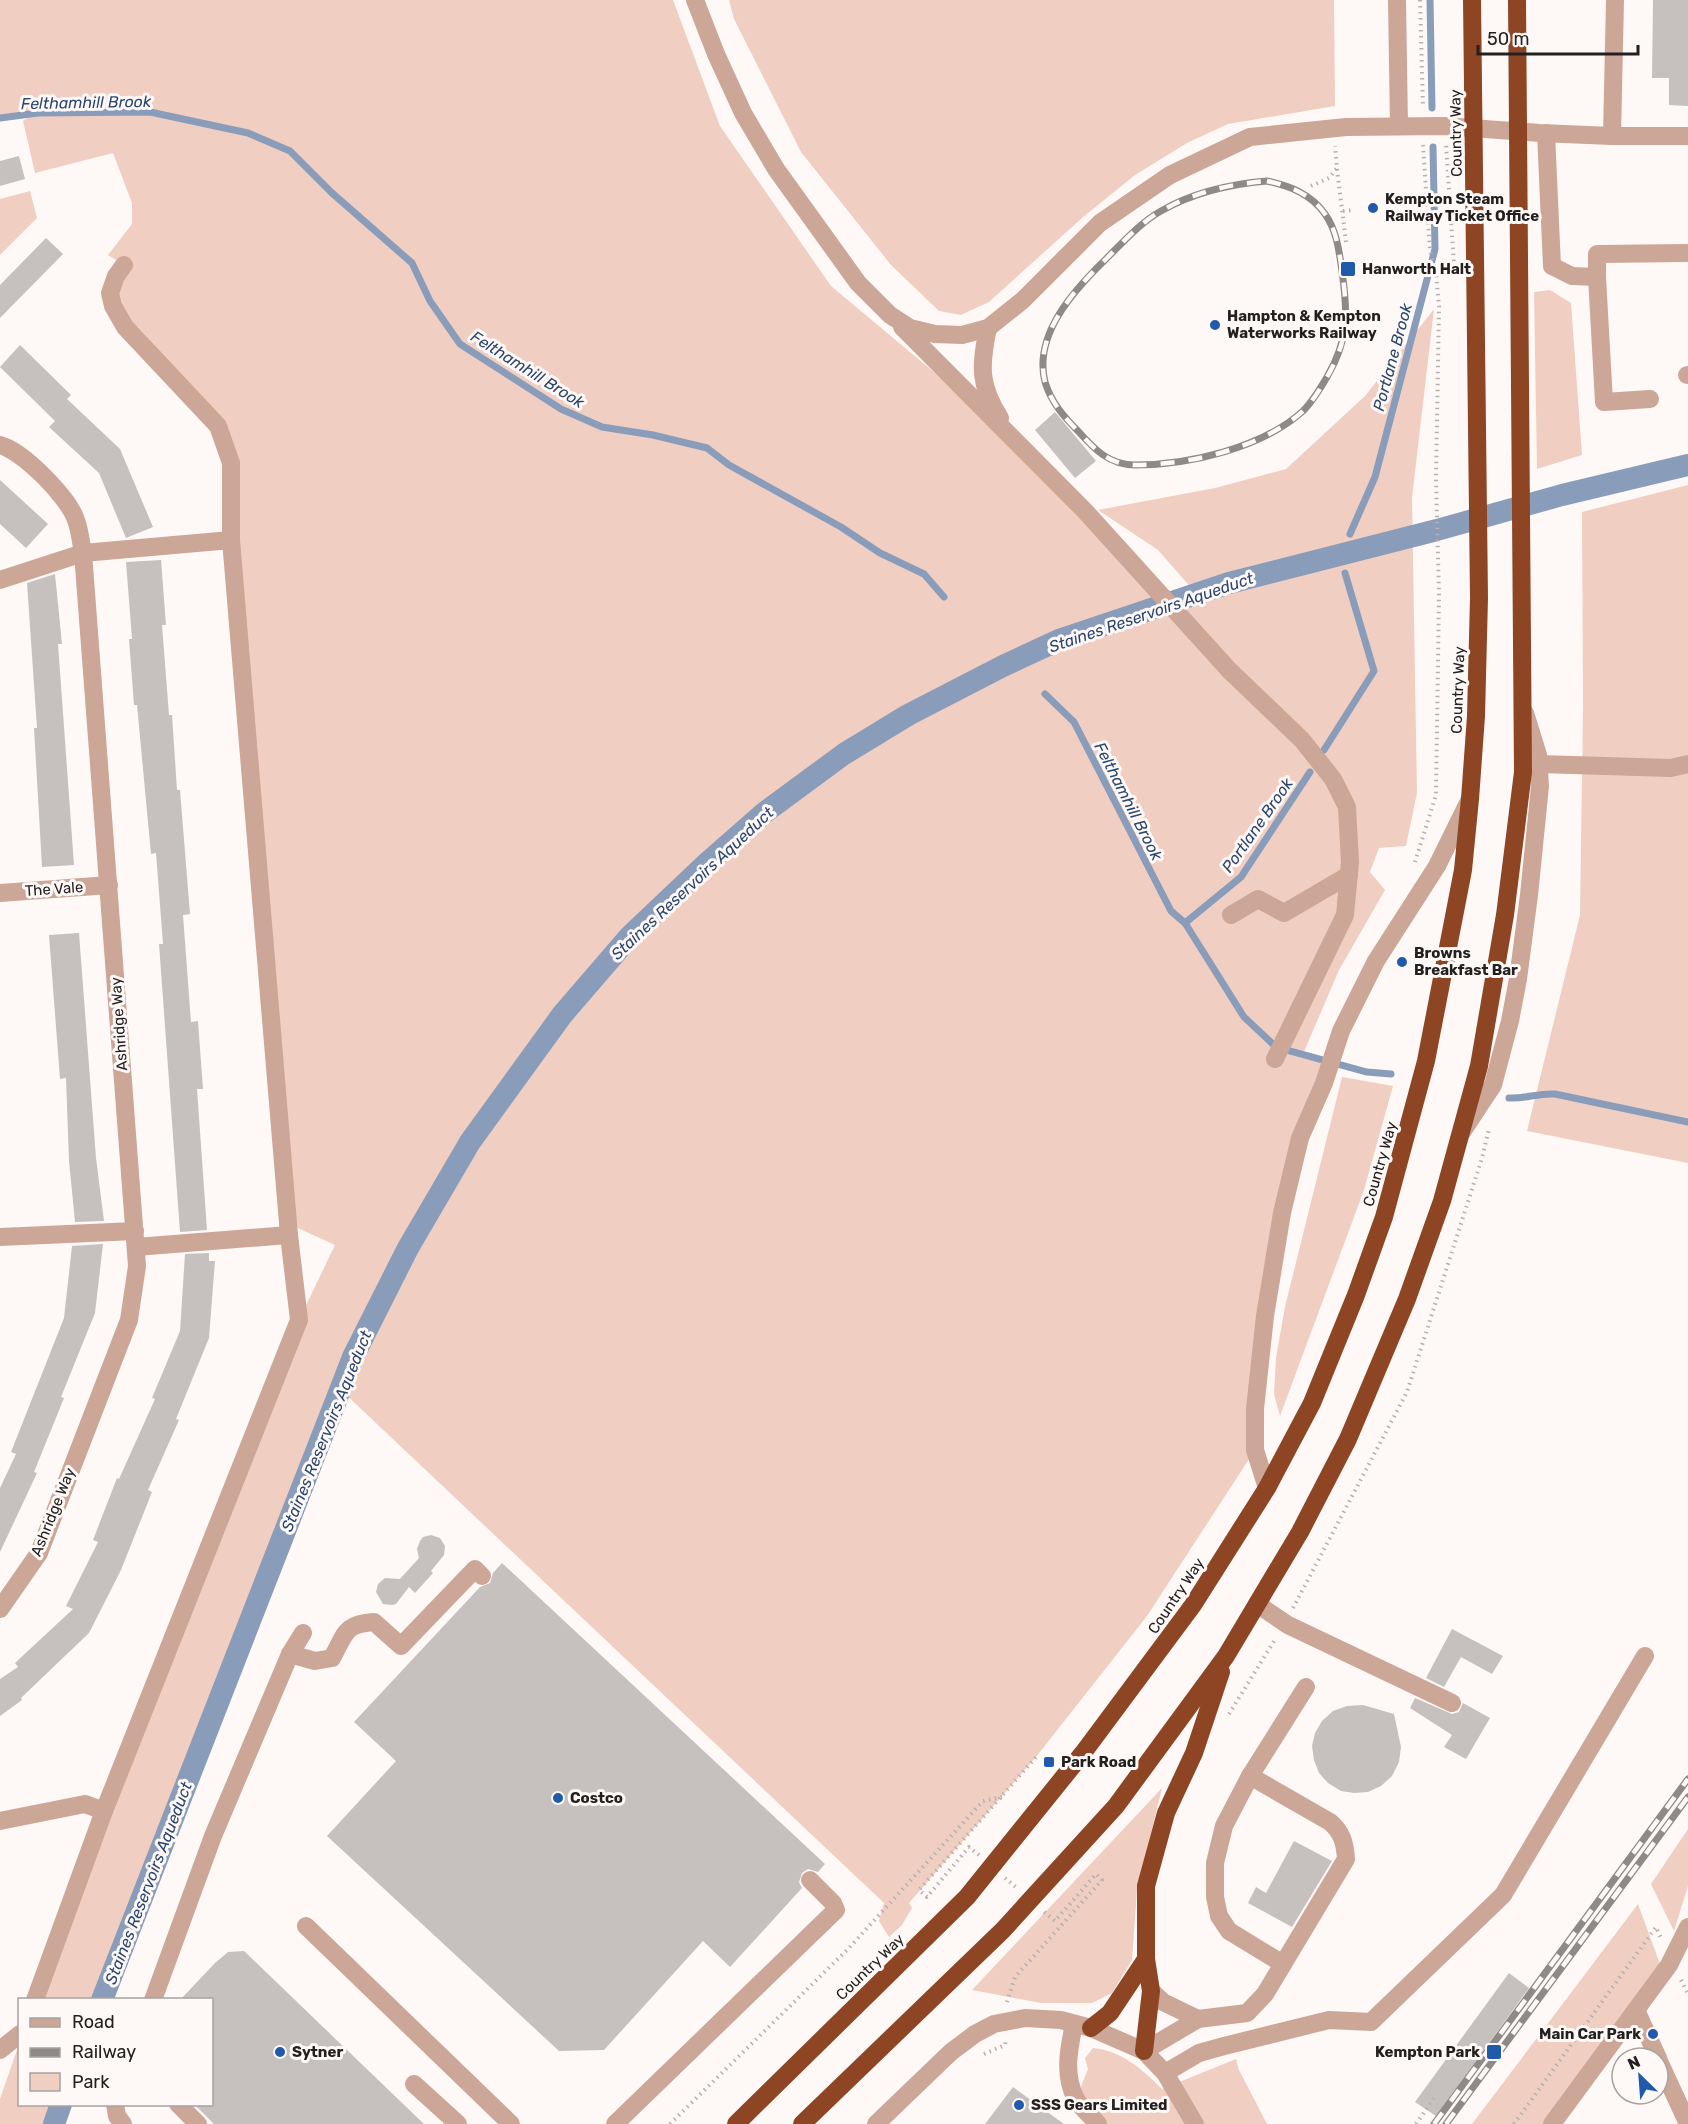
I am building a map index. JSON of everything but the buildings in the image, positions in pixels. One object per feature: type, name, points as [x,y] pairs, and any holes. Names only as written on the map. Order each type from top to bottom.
[{"type":"highway","name":"Country Way","points":[[736,2124],[967,1897],[1139,1680],[1193,1605],[1267,1488],[1312,1403],[1356,1295],[1383,1217],[1426,1060],[1463,870],[1470,799],[1476,716],[1479,598],[1472,0]]},
{"type":"highway","points":[[802,2124],[1003,1930],[1116,1806],[1227,1656],[1300,1532],[1348,1440],[1407,1299],[1442,1201],[1479,1065],[1505,915],[1523,772],[1517,0]]},
{"type":"highway","points":[[1144,2051],[1150,1991],[1146,1959],[1146,1886],[1166,1813],[1194,1753],[1227,1656]]},
{"type":"highway","points":[[1082,2026],[1110,2013],[1146,1959]]},
{"type":"street","points":[[695,0],[743,113],[776,169],[858,283],[1085,511],[1229,670],[1302,740],[1333,779],[1347,807],[1350,862],[1345,915],[1275,1059]]},
{"type":"street","points":[[1397,0],[1399,126]]},
{"type":"street","points":[[1612,136],[1615,0]]},
{"type":"street","points":[[890,315],[910,328],[935,334],[962,335],[988,328],[1023,300],[1100,223],[1170,175],[1250,137],[1346,127],[1399,126],[1444,126],[1612,136],[1688,136]]},
{"type":"street","points":[[1546,133],[1552,266],[1572,276],[1597,277]]},
{"type":"street","points":[[1650,399],[1604,402],[1597,254],[1688,253]]},
{"type":"street","points":[[36,1998],[104,1811],[299,1320],[289,1235],[231,540],[231,463],[219,426],[125,327],[113,306],[110,293],[116,276],[124,265]]},
{"type":"street","points":[[988,328],[982,357],[984,384],[993,406],[1016,442]]},
{"type":"street","name":"Ashridge Way","points":[[0,445],[10,448],[56,488],[76,519],[83,553],[137,1266],[129,1320],[39,1553],[0,1609]]},
{"type":"street","points":[[0,580],[83,553],[231,540]]},
{"type":"street","points":[[1461,1134],[1493,1085],[1510,1021],[1518,979],[1540,786],[1538,755],[1523,709]]},
{"type":"street","points":[[1539,764],[1671,768],[1688,764]]},
{"type":"street","points":[[1267,1488],[1254,1450],[1254,1409],[1265,1316],[1282,1213],[1300,1138],[1324,1083],[1341,1031],[1376,961],[1437,866],[1470,799]]},
{"type":"street","points":[[1231,915],[1258,899],[1284,913],[1349,875]]},
{"type":"street","name":"The Vale","points":[[0,893],[109,885]]},
{"type":"street","points":[[0,1237],[135,1239],[289,1235]]},
{"type":"street","points":[[290,1654],[315,1661],[332,1658],[346,1632],[356,1623],[374,1622],[400,1646],[475,1569],[482,1576]]},
{"type":"street","points":[[1257,1604],[1288,1625],[1452,1703]]},
{"type":"street","points":[[154,1998],[213,1836],[290,1654],[303,1633]]},
{"type":"street","points":[[1165,2073],[1199,2053],[1329,2020],[1371,2022],[1503,1895],[1645,1656]]},
{"type":"street","points":[[1283,1964],[1229,1931],[1219,1916],[1217,1907],[1215,1863],[1224,1826],[1250,1776],[1306,1688]]},
{"type":"street","points":[[1144,2051],[1198,2019],[1247,2013],[1265,1994],[1346,1859],[1345,1847],[1337,1828],[1250,1776]]},
{"type":"street","points":[[0,1821],[85,1804],[104,1811]]},
{"type":"street","points":[[615,2124],[836,1910],[833,1903],[810,1880]]},
{"type":"street","points":[[306,1926],[511,2124]]},
{"type":"street","points":[[1552,2124],[1672,1959],[1688,1927]]},
{"type":"street","points":[[1150,1991],[1163,2002],[1198,2019]]},
{"type":"street","points":[[1636,2010],[1652,2046]]},
{"type":"street","points":[[876,2124],[951,2052],[975,2034],[994,2024],[1025,2018],[1061,2020],[1144,2051],[1165,2073],[1195,2124]]},
{"type":"street","points":[[1082,2026],[1068,2057],[1069,2077],[1076,2099],[1098,2124]]},
{"type":"street","points":[[0,2050],[18,2036]]},
{"type":"street","points":[[414,2084],[458,2124]]},
{"type":"street","points":[[1670,2084],[1688,2124]]},
{"type":"street","points":[[116,2106],[117,2116],[123,2124]]},
{"type":"street","points":[[180,2106],[198,2124]]},
{"type":"path","points":[[1420,0],[1422,89]]},
{"type":"path","points":[[1436,274],[1454,265],[1444,126]]},
{"type":"path","points":[[1346,127],[1335,146],[1346,242]]},
{"type":"path","points":[[1414,864],[1436,795],[1438,549],[1436,479],[1439,306],[1436,274],[1430,252],[1423,163]]},
{"type":"path","points":[[1311,186],[1329,178],[1337,168]]},
{"type":"path","points":[[1343,211],[1353,210]]},
{"type":"path","points":[[987,1862],[969,1847],[927,1897],[919,1890],[1036,1757]]},
{"type":"path","points":[[670,2124],[848,1949],[983,1801],[1002,1797]]},
{"type":"path","points":[[1015,1977],[1101,1880],[1096,1874],[1055,1921],[1038,1906]]},
{"type":"path","points":[[1004,1877],[1021,1891]]},
{"type":"path","points":[[1514,2124],[1656,1928],[1688,1994]]},
{"type":"path","points":[[1415,2124],[1435,2097]]},
{"type":"green space","points":[[0,0],[673,0],[720,126],[831,286],[935,373],[1177,606],[1200,598],[1158,550],[1098,510],[1215,488],[1286,469],[1365,396],[1434,309],[1412,498],[1417,793],[1406,846],[1379,848],[1370,872],[1385,890],[1339,970],[1303,1054],[1331,1062],[1282,1213],[1255,1450],[1147,1616],[1036,1757],[909,1903],[912,1908],[902,1925],[889,1937],[879,1921],[884,1903],[341,1390],[102,1998],[35,1998],[299,1320],[335,1245],[289,1224],[231,540],[218,426],[113,306],[124,265],[108,255],[132,224],[132,203],[113,153],[35,173],[23,121],[29,117],[0,119]]},
{"type":"green space","points":[[729,0],[1334,0],[1335,106],[1228,124],[1187,143],[1135,175],[1082,218],[989,302],[961,315],[939,311],[891,265],[801,152],[734,19]]},
{"type":"green space","points":[[30,191],[37,218],[0,255],[0,199]]},
{"type":"green space","points":[[1550,290],[1571,303],[1582,455],[1537,469],[1534,292]]},
{"type":"green space","points":[[1688,485],[1688,1163],[1527,1131],[1580,915],[1583,709],[1582,512]]},
{"type":"green space","points":[[1342,1077],[1393,1086],[1364,1190],[1280,1416],[1274,1394],[1276,1358],[1285,1307]]},
{"type":"green space","points":[[1162,1788],[1137,1891],[1132,1960],[1112,1993],[1092,2003],[1041,2003],[972,1990]]},
{"type":"green space","points":[[1688,1829],[1688,1886],[1674,1931],[1651,1884]]},
{"type":"green space","points":[[1638,1904],[1660,1964],[1543,2124],[1472,2124]]},
{"type":"green space","points":[[18,2047],[18,2106],[61,2106],[54,2124],[0,2124],[0,2099]]},
{"type":"green space","points":[[1093,2048],[1122,2057],[1139,2068],[1162,2089],[1236,2059],[1239,2070],[1267,2124],[1098,2124],[1076,2099],[1088,2069],[1085,2058]]},
{"type":"waterway","name":"Portlane Brook","points":[[1430,0],[1432,108]]},
{"type":"waterway","name":"Felthamhill Brook","points":[[0,118],[38,113],[150,112],[248,133],[290,151],[332,193],[412,263],[430,301],[460,344],[561,409],[602,427],[653,435],[707,448],[729,465],[841,527],[880,553],[924,574],[944,597]]},
{"type":"waterway","name":"Portlane Brook","points":[[1350,534],[1375,477],[1435,249],[1433,147]]},
{"type":"waterway","name":"Staines Reservoirs Aqueduct","points":[[103,1998],[353,1357],[408,1248],[470,1142],[562,1015],[630,936],[764,813],[844,754],[908,715],[1059,640],[1229,583],[1437,530],[1562,495],[1688,465]]},
{"type":"waterway","name":"Portlane Brook","points":[[1324,750],[1374,671],[1345,573]]},
{"type":"waterway","name":"Felthamhill Brook","points":[[1045,694],[1074,722],[1171,911],[1185,923],[1244,1017],[1276,1047],[1367,1072],[1391,1074]]},
{"type":"waterway","name":"Portlane Brook","points":[[1185,923],[1241,877],[1310,772]]},
{"type":"waterway","name":"Felthamhill Brook","points":[[1509,1098],[1555,1094],[1688,1122]]},
{"type":"waterway","name":"Staines Reservoirs Aqueduct","points":[[54,2124],[60,2106]]},
{"type":"railway","points":[[1267,181],[1284,185],[1307,196],[1325,214],[1335,234],[1342,271],[1346,313],[1343,338],[1327,377],[1303,411],[1286,424],[1267,435],[1224,452],[1178,462],[1135,465],[1117,462],[1103,455],[1063,415],[1054,403],[1045,382],[1043,364],[1045,347],[1059,314],[1094,271],[1146,221],[1174,204],[1199,194],[1239,184],[1267,181]]},
{"type":"railway","points":[[1434,2124],[1688,1779]]},
{"type":"railway","points":[[1446,2124],[1688,1797]]},
{"type":"place","name":"Kempton Steam Railway Ticket Office","points":[[1373,208]]},
{"type":"place","name":"Hanworth Halt","points":[[1348,269]]},
{"type":"place","name":"Hampton & Kempton Waterworks Railway","points":[[1215,325]]},
{"type":"place","name":"Browns Breakfast Bar","points":[[1402,962]]},
{"type":"place","name":"Park Road","points":[[1049,1762]]},
{"type":"place","name":"Costco","points":[[558,1798]]},
{"type":"place","name":"Main Car Park","points":[[1653,2034]]},
{"type":"place","name":"Sytner","points":[[280,2052]]},
{"type":"place","name":"Kempton Park","points":[[1494,2052]]},
{"type":"place","name":"SSS Gears Limited","points":[[1019,2105]]}]
